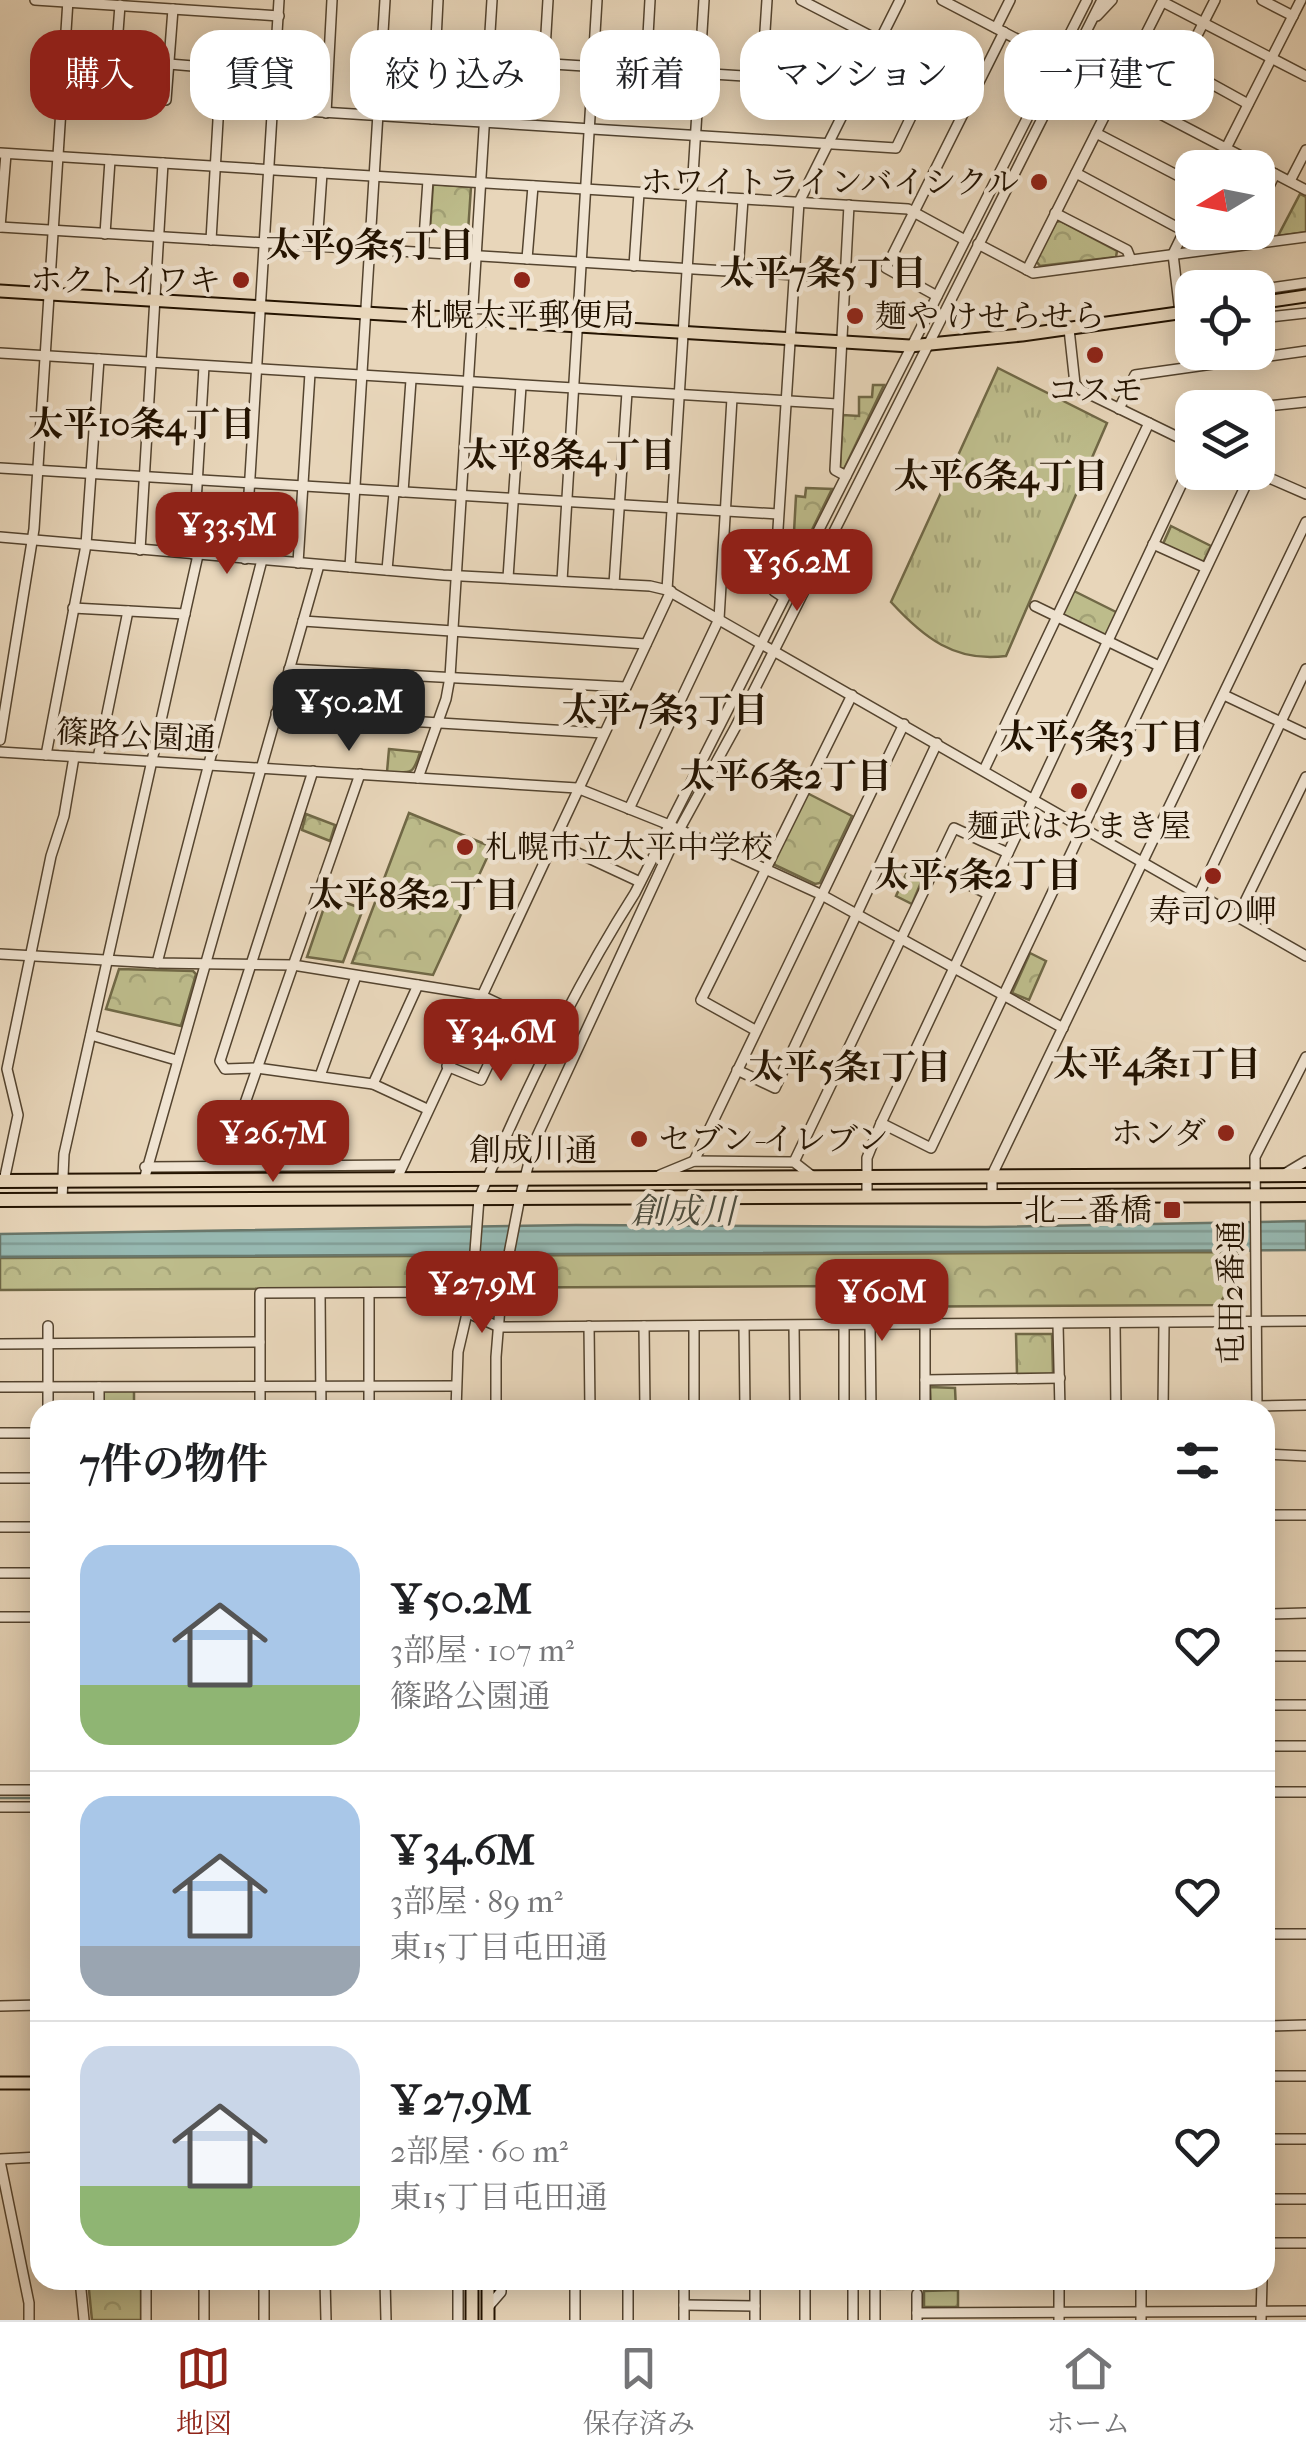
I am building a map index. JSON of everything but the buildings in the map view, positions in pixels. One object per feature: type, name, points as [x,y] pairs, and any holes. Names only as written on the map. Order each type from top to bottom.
[{"type":"highway","name":"創成川通","points":[[2,1180],[145,1174],[398,1172],[487,1178],[1306,1174]]},
{"type":"highway","name":"創成川通","points":[[0,1200],[1306,1196]]},
{"type":"main road","points":[[0,290],[910,346],[1175,314]]},
{"type":"main road","points":[[1275,301],[1306,296]]},
{"type":"main road","points":[[0,2084],[30,2083]]},
{"type":"main road","points":[[472,2290],[472,2320]]},
{"type":"street","points":[[35,0],[278,16]]},
{"type":"street","points":[[220,12],[221,0]]},
{"type":"street","points":[[277,30],[280,0]]},
{"type":"street","points":[[330,37],[332,0]]},
{"type":"street","points":[[384,30],[386,0]]},
{"type":"street","points":[[436,30],[438,0]]},
{"type":"street","points":[[490,30],[492,0]]},
{"type":"street","points":[[546,30],[548,0]]},
{"type":"street","points":[[595,30],[597,0]]},
{"type":"street","points":[[648,30],[650,0]]},
{"type":"street","points":[[702,30],[704,0]]},
{"type":"street","points":[[765,30],[767,0]]},
{"type":"street","points":[[801,0],[859,30]]},
{"type":"street","points":[[885,30],[900,0]]},
{"type":"street","points":[[942,0],[1004,32]]},
{"type":"street","points":[[984,67],[1010,0]]},
{"type":"street","points":[[1074,26],[1079,0]]},
{"type":"street","points":[[1072,30],[1087,0]]},
{"type":"street","points":[[1086,30],[1102,0]]},
{"type":"street","points":[[1089,25],[1112,0]]},
{"type":"street","points":[[1200,30],[1215,0]]},
{"type":"street","points":[[1262,0],[1293,16]]},
{"type":"street","points":[[1226,148],[1301,0]]},
{"type":"street","points":[[66,30],[68,1]]},
{"type":"street","points":[[1148,30],[1163,1],[1306,76]]},
{"type":"street","points":[[118,30],[120,5]]},
{"type":"street","points":[[170,42],[173,9]]},
{"type":"street","points":[[1214,85],[1248,104]]},
{"type":"street","points":[[0,740],[33,540],[60,120]]},
{"type":"street","points":[[211,240],[218,120]]},
{"type":"street","points":[[245,559],[272,120]]},
{"type":"street","points":[[350,567],[378,120]]},
{"type":"street","points":[[449,120],[896,148],[910,120]]},
{"type":"street","points":[[562,581],[589,120]]},
{"type":"street","points":[[318,565],[145,1174],[223,1166],[398,1172],[669,591],[697,120]]},
{"type":"street","points":[[783,597],[774,590],[799,202],[840,120]]},
{"type":"street","points":[[937,296],[886,268],[959,120]]},
{"type":"street","points":[[456,1400],[458,1352],[472,1292],[479,1198],[487,1178],[555,1030],[640,882],[1026,120]]},
{"type":"street","points":[[496,1400],[499,1327],[507,1263],[524,1178],[542,1124],[679,830],[1041,120]]},
{"type":"street","points":[[1026,270],[1103,120]]},
{"type":"street","points":[[1173,120],[1230,150]]},
{"type":"street","points":[[418,778],[450,678],[484,122]]},
{"type":"street","points":[[1096,133],[1175,173]]},
{"type":"street","points":[[1290,181],[1306,150]]},
{"type":"street","points":[[844,278],[0,227],[3,154],[849,206],[914,212],[965,240]]},
{"type":"street","points":[[105,234],[110,160]]},
{"type":"street","points":[[140,550],[163,163]]},
{"type":"street","points":[[316,246],[322,173]]},
{"type":"street","points":[[1076,173],[1175,225]]},
{"type":"street","points":[[1275,174],[1306,190]]},
{"type":"street","points":[[423,253],[428,180]]},
{"type":"street","points":[[527,259],[533,186]]},
{"type":"street","points":[[634,266],[639,192]]},
{"type":"street","points":[[738,272],[744,199]]},
{"type":"street","points":[[846,476],[835,470],[849,206]]},
{"type":"street","points":[[1055,213],[1127,250],[1131,260]]},
{"type":"street","points":[[1275,241],[1306,237]]},
{"type":"street","points":[[978,244],[1033,272],[1206,250]]},
{"type":"street","points":[[1175,250],[1177,270]]},
{"type":"street","points":[[1275,288],[1306,284]]},
{"type":"street","points":[[1275,316],[1306,313]]},
{"type":"street","points":[[1069,329],[1080,390],[1175,436]]},
{"type":"street","points":[[1119,409],[1135,375],[1306,352]]},
{"type":"street","points":[[0,354],[838,404]]},
{"type":"street","points":[[46,755],[86,545],[99,360]]},
{"type":"street","points":[[62,1200],[64,1154],[185,614],[195,554],[204,366]]},
{"type":"street","points":[[298,563],[310,373]]},
{"type":"street","points":[[387,570],[411,380]]},
{"type":"street","points":[[508,578],[522,386]]},
{"type":"street","points":[[614,584],[627,392]]},
{"type":"street","points":[[629,809],[720,619],[732,398]]},
{"type":"street","points":[[1275,406],[1306,402]]},
{"type":"street","points":[[984,770],[1149,423]]},
{"type":"street","points":[[0,468],[778,514]]},
{"type":"street","points":[[1275,481],[1306,494]]},
{"type":"street","points":[[867,1196],[866,1158],[881,1123],[1179,490]]},
{"type":"street","points":[[881,1123],[930,1148],[1206,568],[1249,490]]},
{"type":"street","points":[[992,1196],[992,1175],[1306,522]]},
{"type":"street","points":[[0,537],[669,591],[1306,956]]},
{"type":"street","points":[[1153,544],[1206,568]]},
{"type":"street","points":[[158,963],[262,560]]},
{"type":"street","points":[[1035,606],[1159,666]]},
{"type":"street","points":[[73,608],[185,614]]},
{"type":"street","points":[[98,758],[128,611]]},
{"type":"street","points":[[303,620],[646,644]]},
{"type":"street","points":[[289,669],[625,687]]},
{"type":"street","points":[[1198,894],[1306,669]]},
{"type":"street","points":[[755,1030],[701,1000],[852,694]]},
{"type":"street","points":[[1224,695],[1306,734]]},
{"type":"street","points":[[276,713],[603,733]]},
{"type":"street","points":[[694,1161],[904,724]]},
{"type":"street","points":[[737,1070],[775,1088],[937,743]]},
{"type":"street","name":"篠路公園通","points":[[0,752],[577,788],[668,824],[820,894],[1063,1028]]},
{"type":"street","points":[[2,1180],[18,1115],[7,1069],[74,757]]},
{"type":"street","points":[[314,772],[220,1061],[225,1069],[257,1068],[373,1084],[426,1109]]},
{"type":"street","points":[[223,1166],[360,774]]},
{"type":"street","points":[[1238,916],[1306,776]]},
{"type":"street","points":[[794,1162],[954,828],[1008,852]]},
{"type":"street","points":[[552,841],[640,882]]},
{"type":"street","points":[[935,868],[988,894]]},
{"type":"street","points":[[0,954],[293,966],[480,995],[555,1030]]},
{"type":"street","points":[[320,1076],[356,976]]},
{"type":"street","points":[[373,1084],[418,985]]},
{"type":"street","points":[[447,1066],[481,1080],[514,1011]]},
{"type":"street","points":[[91,1035],[176,1060]]},
{"type":"street","name":"屯田2番通","points":[[1257,1400],[1255,1157],[1306,1057]]},
{"type":"street","points":[[653,1178],[694,1161],[794,1162],[812,1176]]},
{"type":"street","points":[[1284,1175],[1306,1161]]},
{"type":"street","points":[[260,1400],[260,1293],[472,1292]]},
{"type":"street","points":[[369,1293],[369,1400]]},
{"type":"street","points":[[320,1294],[320,1400]]},
{"type":"street","points":[[468,1313],[499,1327],[1306,1321]]},
{"type":"street","points":[[924,1400],[925,1324]]},
{"type":"street","points":[[1058,1324],[1060,1400]]},
{"type":"street","points":[[1115,1324],[1116,1400]]},
{"type":"street","points":[[1163,1400],[1164,1324]]},
{"type":"street","points":[[844,1325],[844,1400]]},
{"type":"street","points":[[870,1325],[871,1400]]},
{"type":"street","points":[[48,1326],[48,1400]]},
{"type":"street","points":[[590,1326],[590,1400]]},
{"type":"street","points":[[644,1326],[644,1400]]},
{"type":"street","points":[[694,1326],[694,1400]]},
{"type":"street","points":[[744,1326],[744,1400]]},
{"type":"street","points":[[794,1326],[794,1400]]},
{"type":"street","points":[[0,1344],[260,1342]]},
{"type":"street","points":[[925,1380],[1060,1378]]},
{"type":"street","points":[[0,1387],[456,1386]]},
{"type":"street","points":[[99,1387],[99,1400]]},
{"type":"street","points":[[1275,1407],[1306,1405]]},
{"type":"street","points":[[0,1433],[30,1433]]},
{"type":"street","points":[[1275,1454],[1306,1456]]},
{"type":"street","points":[[0,1478],[30,1478]]},
{"type":"street","points":[[1275,1515],[1306,1515]]},
{"type":"street","points":[[0,1527],[30,1526]]},
{"type":"street","points":[[0,1573],[30,1573]]},
{"type":"street","points":[[1275,1614],[1306,1613]]},
{"type":"street","points":[[0,1617],[30,1617]]},
{"type":"street","points":[[1275,1656],[1306,1656]]},
{"type":"street","points":[[1275,1705],[1306,1705]]},
{"type":"street","points":[[1275,1746],[1306,1746]]},
{"type":"street","points":[[0,1790],[30,1790]]},
{"type":"street","points":[[1275,1792],[1306,1792]]},
{"type":"street","points":[[0,1807],[30,1807]]},
{"type":"street","points":[[1275,1934],[1306,1934]]},
{"type":"street","points":[[0,2006],[30,2006]]},
{"type":"street","points":[[1275,2026],[1306,2025]]},
{"type":"street","points":[[1275,2076],[1306,2076]]},
{"type":"street","points":[[1275,2139],[1306,2139]]},
{"type":"street","points":[[29,2320],[29,2303],[0,2160],[30,2158]]},
{"type":"street","points":[[1275,2199],[1306,2198]]},
{"type":"street","points":[[1275,2243],[1306,2243]]},
{"type":"street","points":[[81,2290],[84,2320]]},
{"type":"street","points":[[146,2290],[146,2320]]},
{"type":"street","points":[[204,2290],[204,2320]]},
{"type":"street","points":[[264,2290],[264,2320]]},
{"type":"street","points":[[325,2290],[326,2320]]},
{"type":"street","points":[[385,2290],[386,2320]]},
{"type":"street","points":[[458,2290],[458,2320]]},
{"type":"street","points":[[488,2313],[501,2290]]},
{"type":"street","points":[[575,2290],[575,2320]]},
{"type":"street","points":[[628,2290],[628,2320]]},
{"type":"street","points":[[684,2290],[684,2320]]},
{"type":"street","points":[[755,2290],[755,2320]]},
{"type":"street","points":[[805,2290],[805,2320]]},
{"type":"street","points":[[853,2290],[853,2320]]},
{"type":"street","points":[[875,2290],[875,2320]]},
{"type":"street","points":[[1059,2290],[1059,2316]]},
{"type":"street","points":[[1141,2290],[1141,2316]]},
{"type":"street","points":[[1261,2316],[1262,2290]]},
{"type":"street","points":[[917,2294],[917,2317],[1261,2316],[1306,2311]]},
{"type":"street","points":[[684,2306],[755,2306]]},
{"type":"green space","points":[[433,184],[471,187],[468,232],[430,230]]},
{"type":"green space","points":[[1300,194],[1306,197],[1306,232],[1278,236]]},
{"type":"green space","points":[[1060,221],[1117,251],[1116,257],[1040,266],[1036,261]]},
{"type":"green space","points":[[998,368],[1107,423],[1006,656],[988,657],[941,645],[891,602]]},
{"type":"green space","points":[[873,385],[884,385],[844,469],[840,468],[843,415],[859,416],[859,397],[872,397]]},
{"type":"green space","points":[[806,488],[832,489],[783,589],[779,588],[782,532],[794,532],[796,496],[805,497]]},
{"type":"green space","points":[[1171,526],[1211,546],[1203,563],[1163,544]]},
{"type":"green space","points":[[1070,589],[1120,614],[1107,641],[1057,616]]},
{"type":"green space","points":[[389,749],[420,752],[413,769],[387,772]]},
{"type":"green space","points":[[807,793],[852,816],[820,883],[815,884],[774,862]]},
{"type":"green space","points":[[409,813],[492,847],[433,975],[352,963]]},
{"type":"green space","points":[[306,814],[335,825],[330,841],[302,830]]},
{"type":"green space","points":[[907,872],[922,880],[912,904],[896,896]]},
{"type":"green space","points":[[328,896],[363,909],[343,962],[307,957]]},
{"type":"green space","points":[[1030,953],[1046,961],[1029,1000],[1012,993]]},
{"type":"green space","points":[[119,969],[193,971],[196,974],[181,1026],[106,1009]]},
{"type":"green space","points":[[1239,1252],[1240,1275],[1218,1305],[852,1307],[850,1286],[0,1290],[0,1258]]},
{"type":"green space","points":[[1016,1334],[1052,1334],[1053,1374],[1017,1374]]},
{"type":"green space","points":[[99,1387],[134,1387],[134,1400],[99,1400]]},
{"type":"green space","points":[[930,1387],[955,1388],[956,1400],[931,1400]]},
{"type":"green space","points":[[89,2290],[141,2290],[141,2320],[92,2320]]},
{"type":"green space","points":[[958,2290],[958,2307],[924,2307],[924,2291]]},
{"type":"water","points":[[1306,1221],[1306,1250],[0,1257],[0,1234],[576,1225],[986,1227]]},
{"type":"waterway","points":[[0,1798],[30,1798]]},
{"type":"place","name":"ホワイトラインバイシクル","points":[[1039,182]]},
{"type":"place","name":"ホクトイワキ","points":[[241,280]]},
{"type":"place","name":"札幌太平郵便局","points":[[522,280]]},
{"type":"place","name":"麺や けせらせら","points":[[855,316]]},
{"type":"place","name":"コスモ","points":[[1095,355]]},
{"type":"place","name":"麺武はちまき屋","points":[[1079,791]]},
{"type":"place","name":"札幌市立太平中学校","points":[[465,847]]},
{"type":"place","name":"寿司の岬","points":[[1213,876]]},
{"type":"place","name":"ホンダ","points":[[1226,1133]]},
{"type":"place","name":"セブン-イレブン","points":[[639,1139]]},
{"type":"place","name":"北二番橋","points":[[1172,1210]]},
{"type":"district","name":"太平9条5丁目","points":[[370,245]]},
{"type":"district","name":"太平7条5丁目","points":[[823,273]]},
{"type":"district","name":"太平10条4丁目","points":[[142,424]]},
{"type":"district","name":"太平8条4丁目","points":[[569,455]]},
{"type":"district","name":"太平6条4丁目","points":[[1001,476]]},
{"type":"district","name":"太平7条3丁目","points":[[665,710]]},
{"type":"district","name":"太平5条3丁目","points":[[1102,737]]},
{"type":"district","name":"太平6条2丁目","points":[[786,776]]},
{"type":"district","name":"太平5条2丁目","points":[[978,875]]},
{"type":"district","name":"太平8条2丁目","points":[[414,895]]},
{"type":"district","name":"太平4条1丁目","points":[[1157,1064]]},
{"type":"district","name":"太平5条1丁目","points":[[850,1067]]},
{"type":"water label","name":"創成川","points":[[683,1211]]}]
